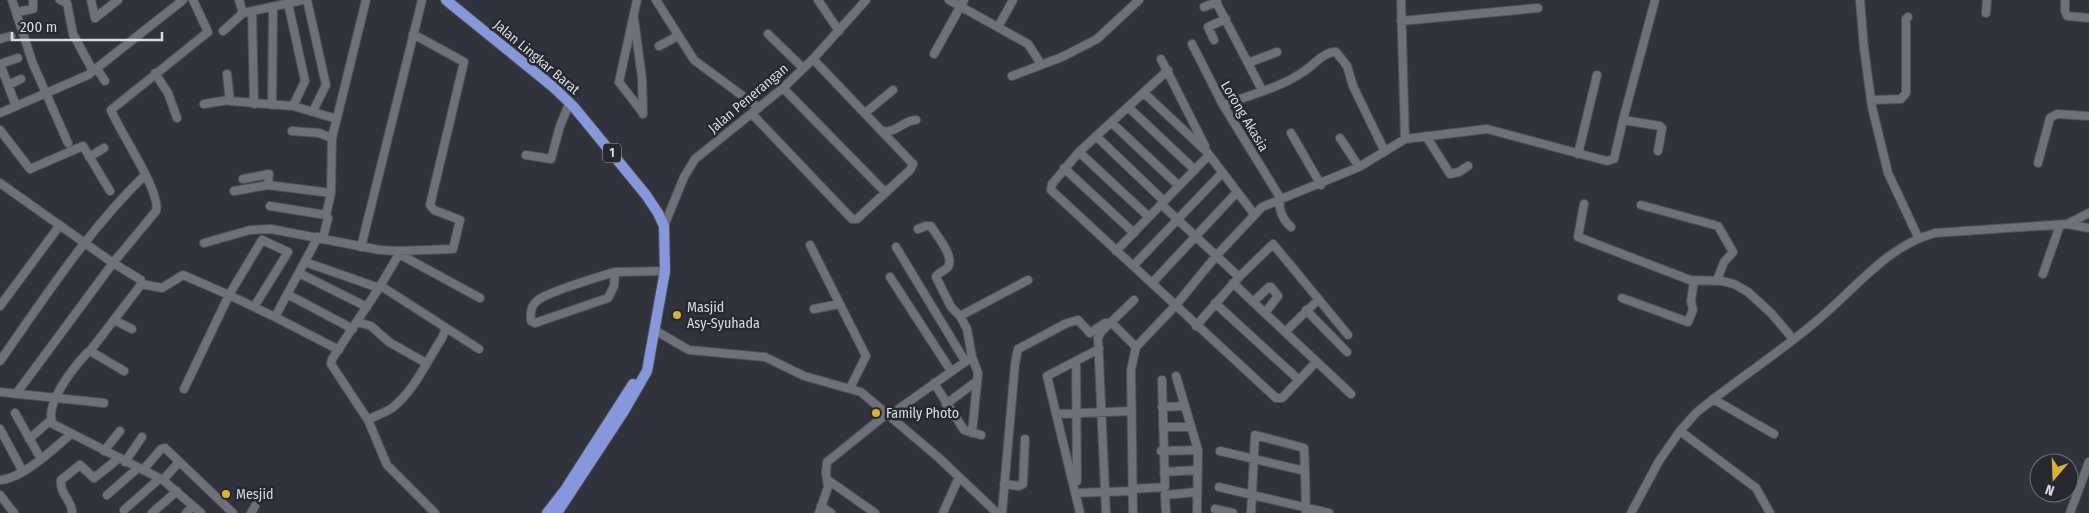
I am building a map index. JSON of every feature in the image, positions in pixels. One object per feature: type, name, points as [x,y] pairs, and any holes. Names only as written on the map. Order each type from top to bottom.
[{"type":"highway","name":"Jalan Lingkar Barat","points":[[446,0],[570,102],[646,195],[664,226],[665,271],[656,331],[647,371],[557,513]]},
{"type":"highway","name":"Jalan Lingkar Barat","points":[[546,513],[565,490],[641,368],[648,360]]},
{"type":"street","points":[[12,0],[45,94],[68,143]]},
{"type":"street","points":[[17,12],[33,9],[33,0]]},
{"type":"street","points":[[60,0],[67,4],[73,34],[95,70],[105,81]]},
{"type":"street","points":[[91,0],[96,18],[118,0]]},
{"type":"street","points":[[0,113],[95,70],[183,0]]},
{"type":"street","points":[[16,394],[113,263],[157,209],[152,189],[112,110],[155,73],[208,32],[193,0]]},
{"type":"street","points":[[238,0],[244,13]]},
{"type":"street","points":[[223,31],[244,13],[302,0],[326,86],[313,111]]},
{"type":"street","points":[[275,316],[305,262],[321,238],[328,218],[326,215],[331,193],[332,138],[366,0]]},
{"type":"street","points":[[361,246],[422,0]]},
{"type":"street","points":[[633,17],[642,78],[643,115],[618,82],[633,17],[637,0]]},
{"type":"street","points":[[656,0],[678,36],[699,65],[760,108]]},
{"type":"street","points":[[818,0],[839,31]]},
{"type":"street","name":"Jalan Penerangan","points":[[664,226],[691,163],[783,88],[813,59],[866,0]]},
{"type":"street","points":[[950,0],[962,3],[1031,46],[1041,64]]},
{"type":"street","points":[[998,27],[1013,0]]},
{"type":"street","points":[[1012,76],[1062,57],[1097,39],[1139,0]]},
{"type":"street","points":[[1401,0],[1405,138]]},
{"type":"street","points":[[1133,513],[1131,366],[1136,347],[1176,305],[1216,256],[1254,214],[1262,207],[1281,198],[1321,185],[1359,167],[1405,138],[1487,129],[1602,161],[1614,159],[1656,0]]},
{"type":"street","points":[[1860,0],[1871,100],[1878,136],[1888,173],[1918,237]]},
{"type":"street","points":[[1986,0],[1986,13]]},
{"type":"street","points":[[2065,0],[2067,16],[2089,18]]},
{"type":"street","points":[[1204,8],[1216,1],[1262,90]]},
{"type":"street","points":[[288,3],[304,82],[293,106]]},
{"type":"street","points":[[934,54],[962,3]]},
{"type":"street","points":[[272,105],[273,7]]},
{"type":"street","points":[[1401,21],[1538,8]]},
{"type":"street","points":[[252,11],[254,104]]},
{"type":"street","points":[[1871,100],[1901,99],[1906,93],[1908,16]]},
{"type":"street","points":[[1214,40],[1208,27],[1226,19]]},
{"type":"street","points":[[204,242],[262,229],[280,230],[398,252],[452,250],[461,222],[458,218],[434,210],[430,205],[464,62],[413,34]]},
{"type":"street","points":[[768,34],[803,68]]},
{"type":"street","points":[[0,39],[11,36]]},
{"type":"street","points":[[659,46],[678,36]]},
{"type":"street","name":"Lorong Akasia","points":[[1192,44],[1223,105],[1281,198]]},
{"type":"street","points":[[1248,63],[1277,52]]},
{"type":"street","points":[[1223,105],[1302,73],[1328,53],[1336,52],[1347,66],[1353,86],[1384,150]]},
{"type":"street","points":[[16,106],[0,64],[18,58]]},
{"type":"street","points":[[752,114],[854,220],[858,219],[914,164],[813,59]]},
{"type":"street","points":[[1161,59],[1208,153],[1254,214]]},
{"type":"street","points":[[1168,70],[1079,152],[1052,184],[1051,190],[1276,398],[1282,398],[1316,362]]},
{"type":"street","points":[[155,73],[168,93],[177,118]]},
{"type":"street","points":[[226,74],[229,100]]},
{"type":"street","points":[[1578,154],[1597,75]]},
{"type":"street","points":[[8,85],[22,79]]},
{"type":"street","points":[[783,88],[885,192]]},
{"type":"street","points":[[865,113],[893,90]]},
{"type":"street","points":[[1144,93],[1208,153]]},
{"type":"street","points":[[204,104],[229,100],[254,104],[293,106],[337,119]]},
{"type":"street","points":[[526,155],[549,160],[552,158],[560,126],[570,102]]},
{"type":"street","points":[[1128,107],[1195,170]]},
{"type":"street","points":[[2038,163],[2050,118],[2057,114],[2089,116]]},
{"type":"street","points":[[882,131],[890,132],[910,120],[916,120]]},
{"type":"street","points":[[1623,120],[1660,126],[1662,128],[1658,151]]},
{"type":"street","points":[[1112,122],[1179,186]]},
{"type":"street","points":[[0,130],[30,169],[80,146],[83,147],[110,191]]},
{"type":"street","points":[[292,131],[319,133],[332,138]]},
{"type":"street","points":[[1291,133],[1321,185]]},
{"type":"street","points":[[1096,136],[1216,256],[1253,302],[1351,394]]},
{"type":"street","points":[[1426,136],[1450,174],[1459,172],[1468,166]]},
{"type":"street","points":[[1340,138],[1359,167]]},
{"type":"street","points":[[90,157],[104,148]]},
{"type":"street","points":[[1079,152],[1150,217]]},
{"type":"street","points":[[1116,251],[1195,170],[1208,153]]},
{"type":"street","points":[[1064,168],[1134,233]]},
{"type":"street","points":[[243,179],[269,174],[268,185]]},
{"type":"street","points":[[1133,266],[1222,174]]},
{"type":"street","points":[[0,361],[86,243],[124,195],[145,175]]},
{"type":"street","points":[[0,183],[113,263],[140,279],[141,284]]},
{"type":"street","points":[[234,191],[268,185],[331,193]]},
{"type":"street","points":[[1152,282],[1237,192]]},
{"type":"street","points":[[1281,198],[1279,208],[1286,223],[1291,227]]},
{"type":"street","points":[[1584,204],[1578,237],[1694,281],[1717,280],[1728,282],[1748,292],[1771,313],[1793,339]]},
{"type":"street","points":[[1642,205],[1718,226],[1733,252],[1724,262],[1717,280]]},
{"type":"street","points":[[270,206],[326,215]]},
{"type":"street","points":[[2043,274],[2064,225],[2089,213]]},
{"type":"street","points":[[0,306],[60,225]]},
{"type":"street","points":[[1631,513],[1659,461],[1680,431],[1713,399],[1820,318],[1894,250],[1918,237],[1935,233],[2064,225],[2089,228]]},
{"type":"street","points":[[918,229],[931,226],[947,252],[948,267],[936,277],[951,307],[960,316],[967,329],[969,359]]},
{"type":"street","points":[[184,389],[229,295],[262,240],[288,252],[254,307]]},
{"type":"street","points":[[810,244],[866,356],[850,388]]},
{"type":"street","points":[[1196,326],[1236,280],[1273,244],[1348,335]]},
{"type":"street","points":[[896,247],[936,314],[978,370],[977,434],[964,430],[934,383]]},
{"type":"street","points":[[398,252],[380,287],[332,359],[332,366],[368,420],[386,466],[434,513]]},
{"type":"street","points":[[398,252],[480,298]]},
{"type":"street","points":[[305,262],[380,287],[479,349]]},
{"type":"street","points":[[321,284],[330,271]]},
{"type":"street","points":[[615,272],[614,286],[608,298],[536,323],[530,321],[533,306],[540,299],[615,272],[665,271]]},
{"type":"street","points":[[299,273],[367,307]]},
{"type":"street","points":[[141,284],[162,288],[183,275],[275,316],[338,350]]},
{"type":"street","points":[[890,277],[951,371]]},
{"type":"street","points":[[960,316],[1028,280]]},
{"type":"street","points":[[1622,298],[1688,322],[1694,310],[1691,301],[1694,281]]},
{"type":"street","points":[[141,284],[54,397],[51,420],[55,426],[70,435],[161,480],[177,491],[201,513]]},
{"type":"street","points":[[1253,302],[1271,287],[1278,296],[1265,313]]},
{"type":"street","points":[[287,294],[355,326],[371,326],[389,342],[426,363]]},
{"type":"street","points":[[1284,332],[1319,299]]},
{"type":"street","points":[[1106,513],[1099,336],[1134,300]]},
{"type":"street","points":[[1215,303],[1299,380]]},
{"type":"street","points":[[814,309],[839,304]]},
{"type":"street","points":[[936,314],[951,307]]},
{"type":"street","points":[[1306,310],[1347,352]]},
{"type":"street","points":[[114,320],[132,329]]},
{"type":"street","points":[[1002,513],[1017,351],[1070,322],[1080,320],[1090,333],[1105,322],[1112,323],[1136,347]]},
{"type":"street","points":[[368,420],[390,410],[406,395],[446,328]]},
{"type":"street","points":[[656,331],[689,350],[765,357],[804,376],[850,388],[866,395],[998,513]]},
{"type":"street","points":[[1080,513],[1047,376],[1099,349]]},
{"type":"street","points":[[90,351],[124,371]]},
{"type":"street","points":[[831,513],[820,510],[828,488],[826,464],[829,459],[889,414],[969,359]]},
{"type":"street","points":[[1076,361],[1076,491]]},
{"type":"street","points":[[1176,376],[1198,450],[1197,513]]},
{"type":"street","points":[[1076,491],[1106,492],[1164,488],[1162,380]]},
{"type":"street","points":[[946,404],[977,381]]},
{"type":"street","points":[[0,392],[104,403]]},
{"type":"street","points":[[1713,399],[1774,434]]},
{"type":"street","points":[[1162,407],[1185,406]]},
{"type":"street","points":[[1056,414],[1132,411]]},
{"type":"street","points":[[15,413],[41,459]]},
{"type":"street","points":[[29,439],[51,420]]},
{"type":"street","points":[[1163,427],[1191,427]]},
{"type":"street","points":[[0,429],[22,470]]},
{"type":"street","points":[[104,452],[120,431]]},
{"type":"street","points":[[1680,431],[1756,488],[1770,513]]},
{"type":"street","points":[[1251,513],[1254,457],[1253,438],[1258,434],[1304,448],[1306,510]]},
{"type":"street","points":[[1,478],[10,479],[41,459],[70,435]]},
{"type":"street","points":[[72,513],[72,508],[63,494],[61,480],[80,464],[94,478],[121,460],[142,438]]},
{"type":"street","points":[[1004,484],[1020,486],[1023,484],[1025,439]]},
{"type":"street","points":[[107,495],[140,469],[163,447],[233,513]]},
{"type":"street","points":[[1162,451],[1198,450]]},
{"type":"street","points":[[1220,451],[1254,457],[1306,471]]},
{"type":"street","points":[[124,510],[161,480],[179,462]]},
{"type":"street","points":[[2070,513],[2089,462]]},
{"type":"street","points":[[1164,472],[1197,470]]},
{"type":"street","points":[[944,513],[959,477]]},
{"type":"street","points":[[828,480],[875,513]]},
{"type":"street","points":[[1219,487],[1252,494],[1306,510],[1329,513]]},
{"type":"street","points":[[152,513],[177,491]]},
{"type":"street","points":[[1166,513],[1165,494],[1196,492]]},
{"type":"street","points":[[0,495],[14,513]]},
{"type":"street","points":[[186,513],[193,506]]},
{"type":"street","points":[[1215,510],[1233,513]]},
{"type":"place","name":"Masjid Asy-Syuhada","points":[[677,315]]},
{"type":"place","name":"Family Photo","points":[[876,413]]},
{"type":"place","name":"Mesjid","points":[[226,494]]}]
